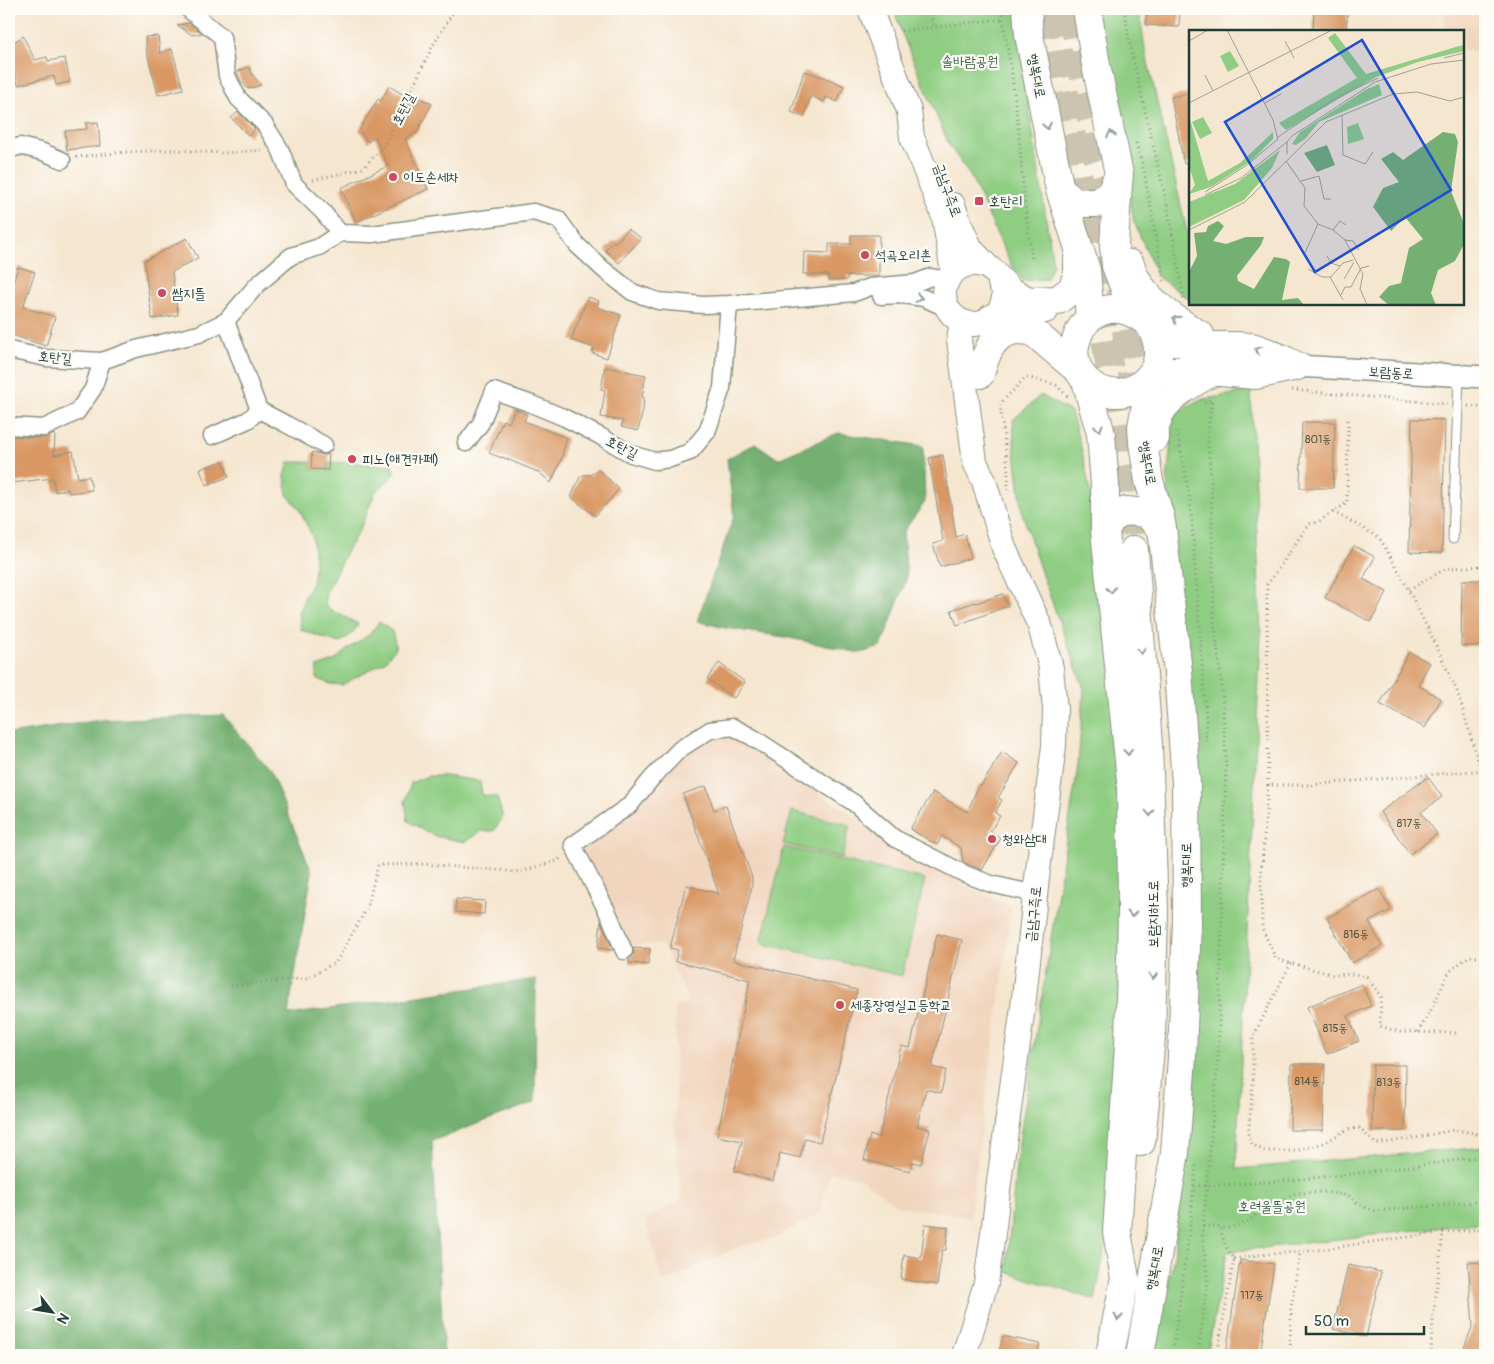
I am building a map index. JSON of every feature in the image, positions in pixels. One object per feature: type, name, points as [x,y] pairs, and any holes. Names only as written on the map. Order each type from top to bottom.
[{"type":"highway","points":[[1087,9],[1096,65],[1125,208],[1124,245],[1136,279],[1148,295],[1216,358]]},
{"type":"highway","name":"행복대로","points":[[1015,14],[1029,35],[1060,190],[1086,270],[1090,318]]},
{"type":"highway","points":[[1060,190],[1076,203],[1097,203],[1110,193],[1119,174]]},
{"type":"highway","points":[[991,319],[1006,320],[1032,331],[1098,390],[1113,394],[1128,392],[1141,386],[1151,375],[1157,363],[1159,350],[1156,337],[1132,305],[1116,266],[1114,246],[1119,174]]},
{"type":"highway","points":[[1028,301],[1058,300],[1073,288],[1078,272],[1077,239]]},
{"type":"highway","points":[[996,276],[1010,291],[1041,308],[1064,311],[1090,318]]},
{"type":"highway","points":[[1082,375],[1074,356],[1075,342],[1081,329],[1090,318],[1114,309],[1128,310],[1174,341],[1192,345],[1216,358]]},
{"type":"highway","points":[[980,374],[988,349],[1000,335],[1012,330],[1032,331]]},
{"type":"highway","points":[[1151,375],[1186,369],[1253,347],[1293,378]]},
{"type":"highway","points":[[1153,537],[1160,493],[1154,451],[1156,423],[1165,405],[1186,388],[1216,358]]},
{"type":"highway","name":"행복대로","points":[[1082,375],[1101,434],[1105,485],[1105,531],[1131,780],[1132,912],[1129,1045],[1117,1232],[1125,1278],[1110,1355]]},
{"type":"highway","name":"행복대로","points":[[1140,1355],[1175,1153],[1182,1057],[1186,920],[1186,783],[1178,672],[1153,537],[1149,481],[1143,444],[1142,426],[1151,375]]},
{"type":"highway","points":[[1105,531],[1111,519],[1126,512],[1145,513],[1153,537]]},
{"type":"highway","name":"보람지하도로","points":[[1125,1278],[1134,1219],[1151,1038],[1154,910],[1148,745],[1153,537]]},
{"type":"main road","name":"금남구즉로","points":[[870,9],[909,111],[912,137],[944,217],[950,276]]},
{"type":"main road","name":"금남구즉로","points":[[909,111],[922,122],[961,227],[971,248],[996,276]]},
{"type":"main road","points":[[984,481],[992,469],[977,353],[979,329],[991,319],[998,312],[1003,303],[1004,293],[996,276],[981,265],[971,264],[962,267],[950,276],[944,289],[944,299],[955,315],[972,324],[982,323],[991,319]]},
{"type":"main road","name":"금남구즉로","points":[[955,315],[975,462],[984,481],[1004,548],[1040,626],[1051,668],[1055,709],[1054,746],[1023,1007],[986,1283],[964,1355]]},
{"type":"street","points":[[188,9],[222,38],[227,76],[238,98],[265,125],[280,149],[294,184],[340,233],[372,234],[533,212],[558,219],[577,245],[604,270],[632,292],[658,301],[703,305],[854,294],[867,297],[903,295],[924,298],[955,315]]},
{"type":"street","points":[[9,150],[20,146],[43,152],[62,160]]},
{"type":"street","name":"호탄길","points":[[9,350],[46,358],[102,361],[199,334],[226,320],[257,285],[291,256],[319,246],[340,233]]},
{"type":"street","points":[[854,294],[870,287],[915,283],[931,277],[950,276]]},
{"type":"street","name":"호탄길","points":[[466,443],[480,423],[494,391],[565,418],[631,454],[655,461],[670,459],[690,452],[707,432],[722,388],[729,304]]},
{"type":"street","points":[[226,320],[258,410],[324,445]]},
{"type":"street","points":[[9,426],[44,428],[77,412],[93,389],[102,361]]},
{"type":"street","name":"보람동로","points":[[1293,378],[1485,377]]},
{"type":"street","points":[[212,436],[248,420],[258,410]]},
{"type":"street","points":[[624,951],[610,917],[573,845],[630,805],[652,778],[680,749],[710,730],[733,727],[752,737],[854,803],[894,838],[965,874],[991,884],[1035,894]]},
{"type":"lane","points":[[1453,539],[1459,376]]},
{"type":"path","name":"호탄길","points":[[294,184],[363,168],[385,145],[432,47],[455,9]]},
{"type":"path","points":[[931,9],[933,27]]},
{"type":"path","points":[[1002,9],[1015,14]]},
{"type":"path","points":[[1124,9],[1131,50],[1168,209],[1184,302]]},
{"type":"path","points":[[902,30],[1015,14]]},
{"type":"path","points":[[1015,14],[1019,135],[1032,260]]},
{"type":"path","points":[[62,160],[78,156],[127,152],[172,150],[225,153],[280,149]]},
{"type":"path","points":[[1293,378],[1485,408]]},
{"type":"path","points":[[1198,1355],[1208,1279],[1202,1238],[1218,1059],[1226,764],[1222,688],[1214,619],[1211,479],[1207,435],[1212,400]]},
{"type":"path","points":[[1348,420],[1347,503],[1318,522],[1309,524],[1267,585],[1268,785],[1261,878],[1262,928],[1276,959],[1333,975],[1355,974],[1366,977],[1381,997],[1380,1026],[1400,1032],[1457,1033]]},
{"type":"path","points":[[1268,785],[1309,785],[1483,770],[1456,691],[1409,590],[1378,537],[1333,512]]},
{"type":"path","points":[[1409,590],[1447,568],[1485,566]]},
{"type":"path","points":[[231,986],[307,978],[336,962],[367,908],[378,865],[423,864],[519,872],[558,861],[573,845]]},
{"type":"path","points":[[1418,1032],[1449,972],[1469,956],[1485,958]]},
{"type":"path","points":[[1291,963],[1253,1037],[1253,1085],[1248,1135],[1252,1144],[1264,1151],[1295,1151],[1324,1143],[1348,1129],[1359,1128],[1376,1144],[1454,1130],[1470,1132],[1485,1137]]},
{"type":"path","points":[[1485,1146],[1480,1147],[1483,1157],[1485,1193]]},
{"type":"path","points":[[1194,1186],[1232,1185],[1336,1176],[1483,1157]]},
{"type":"path","points":[[1203,1226],[1228,1228],[1245,1223],[1270,1205],[1297,1193],[1326,1192],[1341,1194],[1348,1196],[1363,1207],[1376,1211],[1485,1201]]},
{"type":"path","points":[[1217,1355],[1234,1259],[1225,1245],[1220,1228]]},
{"type":"path","points":[[1234,1259],[1257,1255],[1300,1252],[1443,1232],[1485,1229]]},
{"type":"path","points":[[1432,1355],[1432,1330],[1443,1232]]},
{"type":"path","points":[[1290,1355],[1291,1308],[1300,1252]]},
{"type":"shaded area","points":[[1445,9],[1485,9],[1485,52],[1464,51],[1464,30],[1444,30]]},
{"type":"shaded area","name":"세종장영실고등학교","points":[[729,731],[801,782],[860,819],[881,836],[962,884],[1012,907],[970,1217],[897,1206],[862,1179],[831,1172],[820,1213],[775,1238],[738,1247],[663,1283],[645,1220],[682,1199],[677,1162],[675,1123],[675,1007],[689,1002],[662,944],[627,946],[580,846],[674,760]]},
{"type":"green space","name":"솔바람공원","points":[[894,9],[1017,9],[1025,82],[1053,264],[1047,279],[1023,281],[1010,263],[971,177],[949,145],[901,31]]},
{"type":"green space","points":[[1096,9],[1139,9],[1145,49],[1189,241],[1189,299],[1158,277],[1134,222]]},
{"type":"green space","name":"호려울뜰공원","points":[[1251,391],[1261,635],[1236,1169],[1485,1147],[1485,1222],[1227,1252],[1207,1355],[1155,1355],[1163,1305],[1174,1257],[1193,1063],[1175,551],[1167,480],[1174,413],[1199,400]]},
{"type":"green space","points":[[1041,395],[1071,412],[1082,451],[1093,505],[1125,768],[1117,1188],[1095,1300],[1006,1272],[1017,1156],[1078,765],[1084,689],[1041,572],[1022,512],[1013,420]]},
{"type":"green space","points":[[838,433],[923,446],[925,502],[903,532],[907,578],[881,647],[860,653],[697,621],[734,516],[727,459],[755,443],[778,459]]},
{"type":"green space","points":[[289,462],[311,462],[311,469],[328,470],[329,462],[392,465],[395,474],[375,493],[360,529],[345,554],[325,595],[326,607],[358,624],[352,634],[339,643],[301,630],[299,614],[305,595],[312,583],[315,562],[312,536],[299,508],[287,495],[285,476]]},
{"type":"green space","points":[[379,622],[392,631],[396,648],[384,662],[342,685],[330,684],[316,678],[317,667],[334,661],[369,635]]},
{"type":"green space","points":[[223,715],[270,771],[312,872],[288,1015],[536,979],[535,1102],[432,1141],[444,1355],[9,1355],[9,904],[13,903],[9,887],[9,734],[101,720]]},
{"type":"green space","points":[[428,776],[445,776],[480,781],[482,795],[497,797],[503,817],[494,831],[482,831],[464,842],[434,836],[408,821],[405,802],[411,783]]},
{"type":"green space","points":[[792,811],[850,825],[842,858],[783,844]]},
{"type":"green space","points":[[784,847],[925,879],[902,976],[761,943]]},
{"type":"building","points":[[1147,9],[1180,9],[1179,27],[1146,25]]},
{"type":"building","points":[[1314,9],[1348,9],[1346,30],[1313,30]]},
{"type":"building","points":[[189,23],[202,33],[192,35],[177,25]]},
{"type":"building","points":[[23,36],[35,60],[47,57],[48,61],[65,58],[70,82],[56,85],[54,76],[18,85],[9,45]]},
{"type":"building","points":[[158,36],[160,53],[172,49],[183,89],[158,95],[145,37]]},
{"type":"building","points":[[249,67],[253,76],[261,85],[248,89],[241,81],[237,72]]},
{"type":"building","points":[[804,71],[844,86],[837,102],[826,97],[824,102],[811,96],[804,117],[791,112]]},
{"type":"building","points":[[389,86],[417,103],[420,98],[432,104],[417,132],[405,139],[428,189],[356,222],[341,188],[388,166],[375,137],[368,142],[359,130],[378,99],[381,101]]},
{"type":"building","points":[[1189,93],[1189,163],[1184,164],[1171,97]]},
{"type":"building","points":[[238,112],[255,129],[249,136],[231,118]]},
{"type":"building","points":[[98,122],[100,146],[67,150],[65,131],[87,129],[86,123]]},
{"type":"building","points":[[628,229],[641,238],[619,263],[605,250],[614,241],[616,242]]},
{"type":"building","points":[[851,235],[879,235],[879,276],[847,276],[847,280],[828,280],[828,275],[803,274],[804,252],[829,253],[829,244],[851,244]]},
{"type":"building","name":"쌈지뜰","points":[[187,238],[198,258],[172,272],[178,315],[152,319],[144,261]]},
{"type":"building","points":[[18,267],[35,272],[23,307],[55,317],[46,346],[9,334],[9,285],[12,286]]},
{"type":"building","points":[[588,297],[599,301],[597,307],[621,315],[607,358],[592,353],[594,348],[571,340]]},
{"type":"building","points":[[605,367],[646,375],[642,397],[644,397],[643,410],[638,431],[621,427],[623,421],[601,417],[605,390],[601,389]]},
{"type":"building","points":[[515,409],[527,414],[524,421],[567,438],[563,455],[551,483],[540,473],[489,453],[503,420],[509,423]]},
{"type":"building","points":[[1412,419],[1445,420],[1442,553],[1409,552]]},
{"type":"building","points":[[1302,422],[1335,422],[1333,488],[1300,488]]},
{"type":"building","points":[[55,434],[54,455],[73,451],[78,478],[89,476],[92,490],[69,493],[68,489],[55,492],[53,478],[11,483],[9,436],[43,438]]},
{"type":"building","points":[[312,452],[324,455],[329,454],[328,470],[311,469]]},
{"type":"building","points":[[943,455],[956,537],[965,534],[971,558],[940,567],[933,544],[943,541],[929,458]]},
{"type":"building","points":[[223,461],[229,477],[206,485],[200,469]]},
{"type":"building","points":[[598,469],[619,489],[595,516],[571,497],[580,477],[590,475]]},
{"type":"building","points":[[1354,546],[1375,557],[1363,579],[1387,592],[1371,622],[1325,598]]},
{"type":"building","points":[[1462,580],[1485,580],[1485,646],[1461,646]]},
{"type":"building","points":[[1003,594],[1008,606],[957,625],[951,610]]},
{"type":"building","points":[[1409,652],[1430,663],[1418,685],[1441,699],[1425,728],[1380,704]]},
{"type":"building","points":[[719,663],[745,682],[734,698],[707,679]]},
{"type":"building","points":[[1002,752],[1019,763],[998,798],[1002,800],[995,813],[1000,816],[990,831],[1001,838],[982,870],[963,862],[961,848],[942,836],[937,845],[910,829],[933,792],[967,812],[979,785],[981,786]]},
{"type":"building","points":[[1428,777],[1442,797],[1421,812],[1437,834],[1410,854],[1380,812]]},
{"type":"building","points":[[706,786],[714,810],[726,806],[752,877],[752,886],[733,960],[857,990],[820,1142],[805,1138],[800,1158],[780,1153],[773,1181],[734,1171],[742,1141],[717,1136],[750,980],[675,961],[678,950],[670,948],[686,885],[719,894],[683,794]]},
{"type":"building","points":[[1379,889],[1391,910],[1369,922],[1382,946],[1352,963],[1327,918]]},
{"type":"building","points":[[456,899],[485,901],[484,914],[456,912]]},
{"type":"building","points":[[601,921],[613,950],[598,948]]},
{"type":"building","points":[[937,934],[962,940],[932,1067],[946,1070],[941,1093],[926,1089],[917,1126],[930,1129],[921,1164],[912,1162],[910,1171],[864,1160],[870,1135],[879,1138],[901,1046],[910,1048]]},
{"type":"building","points":[[633,948],[650,949],[648,965],[629,963],[629,959],[634,953]]},
{"type":"building","points":[[1362,984],[1371,1006],[1348,1016],[1359,1041],[1327,1054],[1307,1007]]},
{"type":"building","points":[[1291,1064],[1325,1064],[1323,1130],[1290,1130]]},
{"type":"building","points":[[1373,1065],[1406,1065],[1405,1131],[1372,1131]]},
{"type":"building","points":[[925,1224],[948,1227],[946,1250],[942,1250],[937,1285],[901,1279],[904,1255],[921,1258]]},
{"type":"building","points":[[1240,1260],[1274,1264],[1260,1355],[1226,1355]]},
{"type":"building","points":[[1468,1262],[1485,1263],[1485,1355],[1461,1355],[1473,1325]]},
{"type":"building","points":[[1348,1265],[1381,1272],[1366,1337],[1333,1329]]},
{"type":"building","points":[[1003,1336],[1040,1344],[1037,1355],[998,1355]]},
{"type":"tunnel","points":[[1051,9],[1129,493],[1134,550]]},
{"type":"tunnel","points":[[1072,9],[1108,219]]},
{"type":"tunnel","points":[[1120,288],[1137,409]]},
{"type":"place","name":"이도손세차","points":[[393,177]]},
{"type":"place","name":"호탄리","points":[[979,201]]},
{"type":"place","name":"석곡오리촌","points":[[865,255]]},
{"type":"place","name":"쌈지뜰","points":[[162,293]]},
{"type":"place","name":"피노(애견카페)","points":[[352,459]]},
{"type":"place","name":"청와삼대","points":[[992,839]]},
{"type":"place","name":"세종장영실고등학교","points":[[840,1005]]}]
